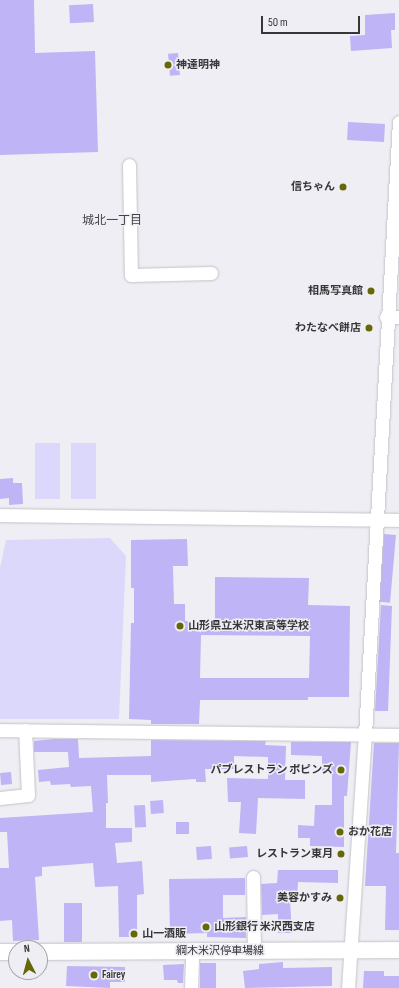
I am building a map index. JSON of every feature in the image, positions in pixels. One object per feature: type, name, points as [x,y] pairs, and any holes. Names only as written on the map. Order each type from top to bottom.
[{"type":"main road","name":"綱木米沢停車場線","points":[[48,952],[399,950]]},
{"type":"street","points":[[348,988],[365,735],[376,520],[393,317],[399,122]]},
{"type":"street","points":[[129,165],[131,275],[211,273]]},
{"type":"street","points":[[0,515],[399,520]]},
{"type":"street","points":[[0,730],[399,735]]},
{"type":"street","points":[[0,798],[28,795],[25,730]]},
{"type":"street","points":[[253,877],[254,951]]},
{"type":"street","points":[[191,988],[192,951]]},
{"type":"shaded area","points":[[35,443],[60,443],[60,499],[35,499]]},
{"type":"shaded area","points":[[71,443],[96,443],[96,499],[71,499]]},
{"type":"shaded area","points":[[110,538],[126,556],[119,719],[0,719],[0,568],[6,540]]},
{"type":"building","points":[[0,0],[34,0],[35,53],[95,51],[98,152],[0,155]]},
{"type":"building","points":[[93,4],[94,22],[70,23],[69,5]]},
{"type":"building","points":[[395,13],[395,30],[391,30],[392,48],[351,51],[350,36],[365,35],[365,15]]},
{"type":"building","points":[[178,53],[180,75],[170,76],[168,54]]},
{"type":"building","points":[[348,122],[385,124],[384,142],[347,140]]},
{"type":"building","points":[[13,478],[13,483],[22,483],[23,504],[9,505],[9,498],[0,499],[0,479]]},
{"type":"building","points":[[384,534],[396,535],[390,603],[378,602]]},
{"type":"building","points":[[187,539],[188,566],[173,566],[174,604],[185,604],[185,621],[215,622],[215,577],[309,578],[308,605],[350,606],[349,697],[308,697],[308,700],[200,700],[199,724],[151,724],[151,720],[129,719],[131,623],[134,623],[134,588],[131,588],[131,540]],"holes":[[[201,635],[310,636],[309,678],[200,678]]]},
{"type":"building","points":[[381,605],[392,606],[388,711],[375,711]]},
{"type":"building","points":[[78,739],[79,758],[151,756],[151,740],[266,741],[265,745],[286,746],[285,780],[305,780],[305,799],[258,798],[256,834],[239,833],[241,802],[228,802],[227,778],[268,779],[268,757],[234,756],[234,769],[205,769],[206,782],[196,782],[196,779],[151,782],[151,775],[107,775],[108,803],[106,803],[106,828],[132,828],[132,842],[115,843],[117,863],[142,861],[144,894],[137,895],[137,937],[119,937],[118,886],[95,887],[93,863],[42,867],[42,876],[35,877],[39,940],[13,940],[12,920],[0,921],[0,868],[9,868],[7,832],[0,832],[0,818],[93,812],[91,786],[71,787],[70,784],[51,785],[50,781],[39,782],[38,770],[69,767],[68,752],[34,752],[34,741]]},
{"type":"building","points":[[291,742],[351,742],[347,796],[344,796],[344,847],[310,846],[310,838],[298,838],[298,825],[314,826],[315,805],[332,805],[332,772],[322,771],[322,756],[291,755]]},
{"type":"building","points":[[374,743],[399,743],[396,853],[399,853],[399,930],[385,930],[386,886],[365,886]]},
{"type":"building","points":[[11,772],[12,784],[1,785],[0,773]]},
{"type":"building","points":[[163,800],[164,813],[151,814],[150,801]]},
{"type":"building","points":[[145,805],[146,827],[135,828],[134,806]]},
{"type":"building","points":[[176,822],[189,822],[189,834],[176,834]]},
{"type":"building","points":[[211,846],[212,859],[197,860],[196,847]]},
{"type":"building","points":[[247,846],[248,857],[230,859],[229,848]]},
{"type":"building","points":[[278,870],[338,870],[338,883],[298,882],[297,900],[290,900],[292,933],[278,933],[278,914],[262,915],[261,884],[277,883]]},
{"type":"building","points":[[245,878],[245,895],[223,895],[223,918],[246,917],[246,938],[207,937],[207,933],[170,934],[169,879]]},
{"type":"building","points":[[64,903],[82,903],[82,942],[64,942]]},
{"type":"building","points":[[283,962],[283,968],[332,967],[332,986],[245,988],[243,971],[259,969],[259,964]]},
{"type":"building","points":[[200,963],[216,963],[216,988],[200,988]]},
{"type":"building","points":[[184,964],[183,983],[178,983],[177,980],[164,980],[163,965]]},
{"type":"building","points":[[67,966],[125,967],[125,982],[110,982],[110,988],[66,986]]},
{"type":"building","points":[[364,971],[384,971],[384,976],[399,976],[399,988],[363,988]]},
{"type":"place","name":"神達明神","points":[[168,65]]},
{"type":"place","name":"信ちゃん","points":[[343,187]]},
{"type":"place","name":"相馬写真館","points":[[371,291]]},
{"type":"place","name":"わたなべ餅店","points":[[369,328]]},
{"type":"place","name":"山形県立米沢東高等学校","points":[[180,626]]},
{"type":"place","name":"パブレストラン ポピンズ","points":[[341,770]]},
{"type":"place","name":"おか花店","points":[[340,832]]},
{"type":"place","name":"レストラン東月","points":[[341,854]]},
{"type":"place","name":"美容かすみ","points":[[340,898]]},
{"type":"place","name":"山形銀行 米沢西支店","points":[[206,927]]},
{"type":"place","name":"山一酒販","points":[[134,934]]},
{"type":"place","name":"Fairey","points":[[94,975]]},
{"type":"district","name":"城北一丁目","points":[[112,221]]}]
